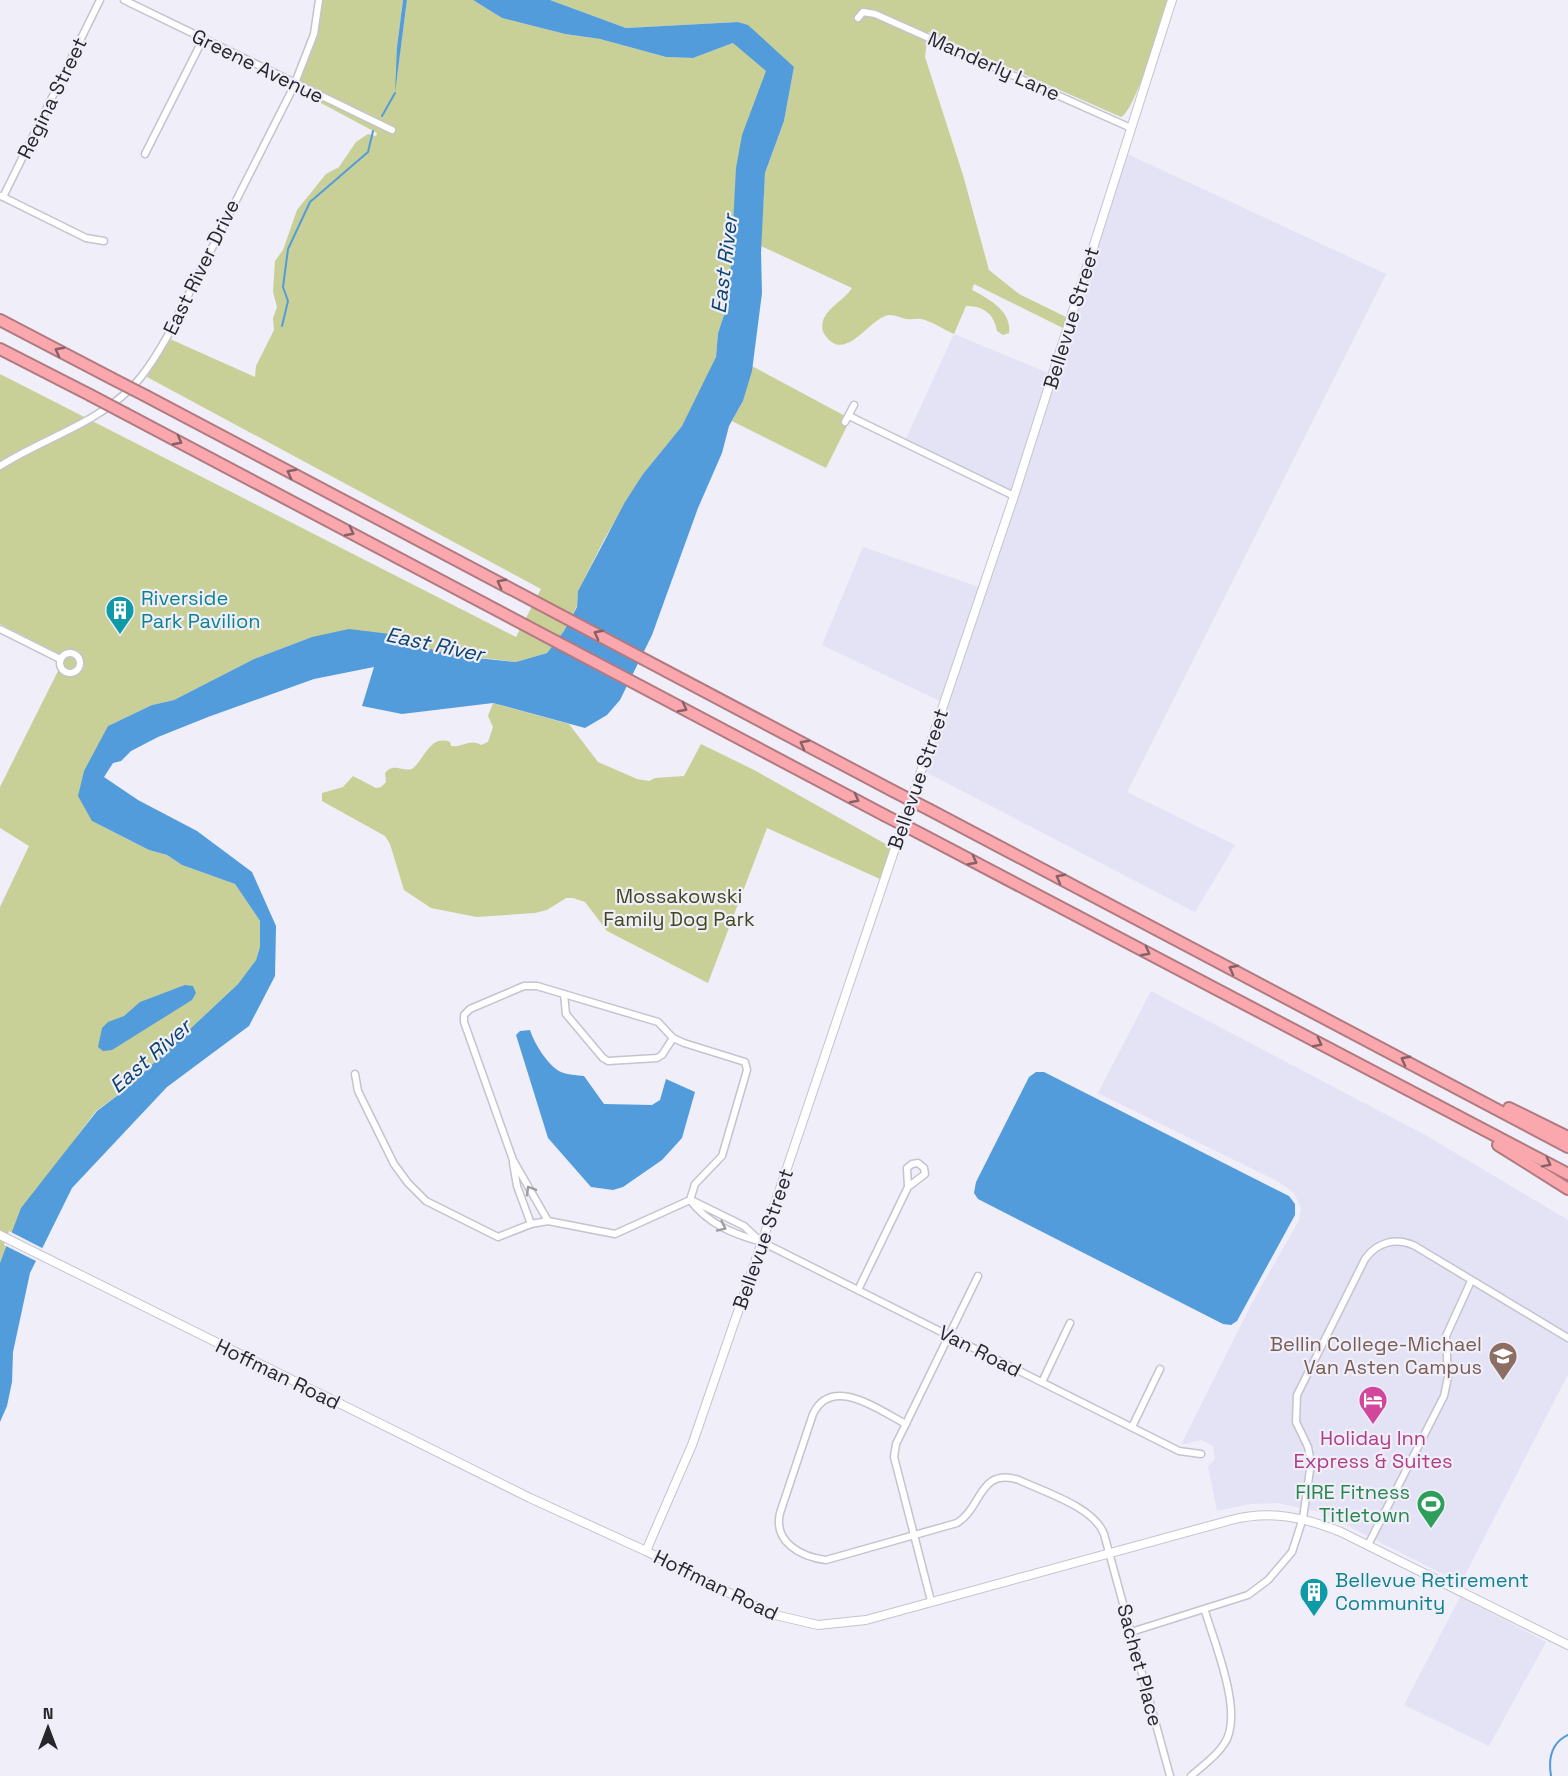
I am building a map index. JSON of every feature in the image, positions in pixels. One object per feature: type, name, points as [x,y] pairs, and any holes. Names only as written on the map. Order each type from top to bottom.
[{"type":"highway","points":[[0,320],[1568,1147]]},
{"type":"highway","points":[[0,349],[1568,1174]]},
{"type":"highway","points":[[1432,1074],[1445,1076],[1568,1137]]},
{"type":"highway","points":[[1469,1123],[1486,1137],[1568,1189]]},
{"type":"street","name":"Regina Street","points":[[2,196],[100,0]]},
{"type":"street","name":"Greene Avenue","points":[[124,0],[392,130]]},
{"type":"street","name":"East River Drive","points":[[0,466],[91,417],[133,386],[167,337],[295,83],[314,33],[319,0]]},
{"type":"street","name":"Bellevue Street","points":[[646,1551],[692,1444],[762,1242],[1014,496],[1172,0]]},
{"type":"street","name":"Manderly Lane","points":[[858,18],[863,12],[875,14],[1131,128]]},
{"type":"street","points":[[145,154],[203,39]]},
{"type":"street","points":[[2,196],[86,238],[104,241]]},
{"type":"street","points":[[854,405],[847,419],[1014,496]]},
{"type":"street","points":[[0,629],[60,659]]},
{"type":"street","points":[[356,1074],[358,1091],[394,1164],[420,1197],[498,1237],[531,1224],[548,1221],[615,1234],[690,1200],[695,1184],[722,1156],[747,1070],[745,1062],[684,1044],[674,1038],[658,1022],[537,986],[524,986],[470,1009],[464,1015],[464,1022],[513,1160],[548,1221]]},
{"type":"street","points":[[564,994],[566,1014],[599,1054],[608,1060],[657,1058],[662,1055],[674,1038]]},
{"type":"street","points":[[513,1160],[517,1186],[531,1224]]},
{"type":"street","points":[[858,1290],[908,1187]]},
{"type":"street","points":[[690,1200],[710,1221],[740,1236],[762,1242]]},
{"type":"street","points":[[690,1200],[744,1226],[762,1242]]},
{"type":"street","name":"Hoffman Road","points":[[0,1235],[530,1498],[646,1551],[761,1610],[805,1624],[851,1623],[1245,1517],[1268,1514],[1303,1518],[1368,1545],[1568,1645]]},
{"type":"street","name":"Van Road","points":[[762,1242],[1179,1451],[1201,1454]]},
{"type":"street","points":[[1131,1632],[1205,1611],[1248,1595],[1268,1580],[1292,1552],[1303,1518],[1311,1463],[1308,1447],[1296,1422],[1297,1395],[1365,1259],[1383,1244],[1403,1242],[1568,1338]]},
{"type":"street","points":[[931,1601],[894,1457],[896,1444],[978,1276]]},
{"type":"street","points":[[1368,1545],[1444,1396],[1448,1377],[1445,1338],[1472,1281]]},
{"type":"street","points":[[1042,1382],[1070,1323]]},
{"type":"street","points":[[1132,1427],[1160,1369]]},
{"type":"street","name":"Sachet Place","points":[[906,1424],[851,1396],[834,1395],[822,1402],[813,1414],[780,1513],[778,1527],[789,1545],[815,1558],[826,1560],[957,1523],[971,1511],[987,1484],[1000,1478],[1012,1478],[1090,1514],[1102,1526],[1170,1776]]},
{"type":"street","points":[[1191,1776],[1224,1744],[1232,1719],[1229,1696],[1205,1611]]},
{"type":"shaded area","points":[[1123,152],[1386,274],[1127,792],[1235,845],[1195,912],[922,770],[944,703],[822,645],[863,547],[982,588],[1014,496],[904,443],[954,334],[1053,375]]},
{"type":"shaded area","points":[[1151,991],[1427,1136],[1568,1220],[1568,1374],[1461,1583],[1320,1512],[1276,1503],[1250,1504],[1217,1511],[1208,1466],[1215,1459],[1213,1446],[1201,1440],[1181,1445],[1252,1303],[1299,1220],[1301,1208],[1294,1193],[1279,1182],[1098,1093]]},
{"type":"shaded area","points":[[1460,1597],[1546,1642],[1489,1746],[1404,1705]]},
{"type":"green space","points":[[319,0],[403,0],[397,47],[397,77],[407,0],[473,0],[502,18],[565,34],[600,39],[666,57],[693,58],[733,43],[751,28],[738,22],[626,28],[550,0],[1168,0],[1141,83],[1127,111],[1121,117],[928,32],[925,57],[963,175],[989,270],[1019,294],[1066,317],[1063,328],[974,284],[972,290],[1003,312],[1009,325],[1009,333],[1003,335],[997,331],[991,316],[983,309],[966,306],[954,334],[925,320],[889,315],[849,342],[841,345],[833,343],[824,333],[823,320],[852,288],[761,246],[765,173],[784,121],[794,67],[767,71],[756,102],[736,190],[729,300],[718,333],[716,357],[707,380],[682,426],[643,474],[605,538],[578,591],[577,606],[564,631],[547,653],[516,662],[312,637],[254,659],[174,700],[152,705],[108,726],[99,744],[92,821],[149,850],[167,855],[182,865],[235,884],[260,921],[260,947],[256,960],[238,984],[126,1089],[96,1111],[78,1135],[0,1263],[0,907],[29,846],[0,828],[0,787],[65,657],[0,624],[0,374],[516,637],[541,589],[147,377],[170,339],[255,377],[256,366],[274,330],[273,318],[277,307],[273,292],[275,261],[283,250],[297,210],[326,174],[339,167],[356,142],[368,134],[376,136],[377,133],[293,88],[314,34]]},
{"type":"green space","points":[[752,366],[845,416],[842,422],[847,426],[826,468],[732,421],[743,401]]},
{"type":"green space","name":"Mossakowski Family Dog Park","points":[[493,703],[569,724],[598,762],[637,779],[649,781],[655,778],[684,776],[701,744],[754,770],[891,847],[880,879],[767,828],[708,983],[607,931],[585,902],[573,898],[566,898],[547,910],[535,913],[477,917],[431,908],[404,890],[390,844],[385,836],[322,801],[322,793],[343,787],[353,776],[376,788],[381,787],[386,782],[385,773],[388,770],[392,768],[412,769],[437,741],[450,742],[451,746],[473,742],[481,745],[488,742],[493,727],[488,716]]},
{"type":"water","points":[[403,0],[407,0],[395,93],[397,47]]},
{"type":"water","points":[[473,0],[550,0],[626,28],[738,22],[748,25],[794,67],[784,121],[765,173],[761,253],[762,293],[752,371],[743,401],[729,426],[722,453],[698,508],[652,635],[620,700],[607,715],[585,728],[493,703],[402,714],[362,706],[374,667],[314,679],[208,717],[158,737],[131,751],[121,761],[113,763],[104,777],[138,800],[197,831],[252,872],[276,926],[275,976],[249,1026],[167,1087],[72,1188],[30,1273],[13,1352],[12,1382],[7,1406],[0,1422],[0,1263],[21,1208],[97,1111],[126,1089],[238,984],[256,960],[260,947],[260,921],[235,884],[182,865],[167,855],[149,850],[92,821],[78,796],[84,771],[108,726],[152,705],[174,700],[254,659],[312,637],[349,629],[390,634],[436,651],[468,657],[516,662],[547,653],[564,631],[577,607],[578,591],[625,502],[643,474],[682,426],[716,357],[718,333],[729,300],[736,168],[742,135],[766,71],[733,43],[693,58],[666,57],[600,39],[565,34],[502,18]]},
{"type":"water","points":[[185,985],[193,986],[196,993],[192,1000],[112,1050],[103,1051],[98,1047],[102,1028],[108,1022],[124,1016],[140,1002]]},
{"type":"water","points":[[530,1030],[538,1047],[551,1065],[564,1073],[584,1076],[604,1104],[652,1105],[660,1100],[666,1079],[695,1092],[682,1138],[662,1160],[623,1187],[613,1190],[591,1187],[548,1138],[516,1035],[520,1031]]},
{"type":"water","points":[[1036,1072],[1044,1072],[1289,1196],[1295,1204],[1295,1215],[1237,1321],[1231,1325],[1223,1324],[978,1199],[974,1193],[976,1182],[1029,1077]]},
{"type":"pier","points":[[9,1231],[44,1249],[38,1262],[4,1245]]},
{"type":"waterway","points":[[382,116],[395,93]]},
{"type":"waterway","points":[[282,326],[288,301],[283,287],[288,249],[310,202],[368,152],[373,131]]},
{"type":"waterway","points":[[1551,1776],[1550,1763],[1554,1747],[1568,1735]]},
{"type":"place","name":"Riverside Park Pavilion","points":[[120,636]]},
{"type":"place","name":"Bellin College-Michael Van Asten Campus","points":[[1503,1382]]},
{"type":"place","name":"Holiday Inn Express & Suites","points":[[1373,1426]]},
{"type":"place","name":"FIRE Fitness Titletown","points":[[1431,1530]]},
{"type":"place","name":"Bellevue Retirement Community","points":[[1314,1618]]},
{"type":"water label","name":"East River","points":[[724,264]]},
{"type":"water label","name":"East River","points":[[435,644]]},
{"type":"water label","name":"East River","points":[[150,1056]]}]
